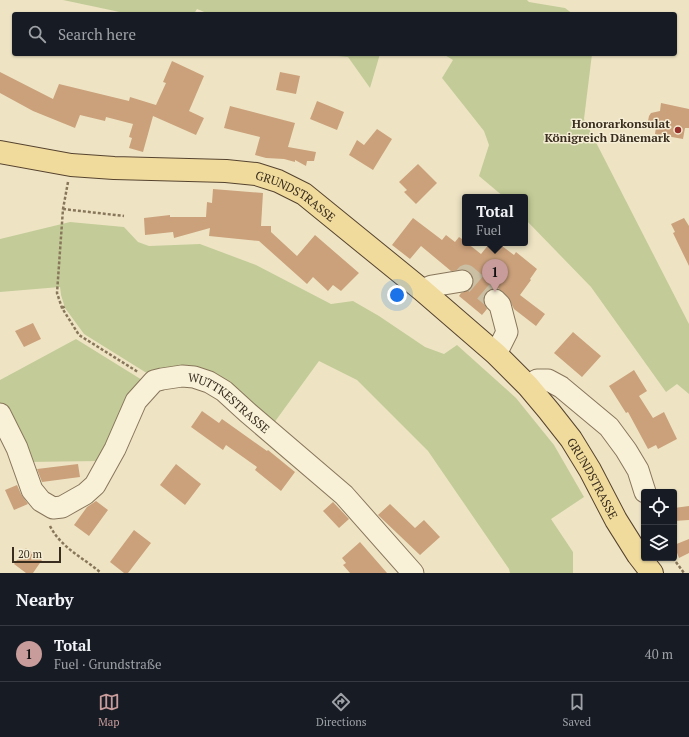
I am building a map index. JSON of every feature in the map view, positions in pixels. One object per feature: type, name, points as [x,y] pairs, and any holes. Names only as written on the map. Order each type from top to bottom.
[{"type":"main road","name":"GRUNDSTRASSE","points":[[0,152],[71,166],[226,171],[256,174],[278,180],[304,194],[422,290],[496,354],[528,386],[571,440],[590,470],[620,526],[638,555],[652,573]]},
{"type":"street","points":[[422,290],[432,286],[462,281]]},
{"type":"street","points":[[495,300],[500,305],[507,332],[496,354]]},
{"type":"street","name":"WUTTKESTRASSE","points":[[53,508],[62,507],[85,494],[95,485],[115,449],[136,401],[154,381],[162,378],[182,376],[194,377],[209,382],[224,391],[246,412],[344,495],[413,573]]},
{"type":"street","points":[[528,386],[537,380],[548,380],[560,387],[609,427],[626,450],[638,470],[644,489]]},
{"type":"street","points":[[0,414],[17,448],[32,490],[41,501],[53,508]]},
{"type":"path","points":[[71,166],[63,209],[57,293],[62,308],[79,335],[141,374]]},
{"type":"path","points":[[63,209],[124,216]]},
{"type":"path","points":[[62,308],[66,306]]},
{"type":"path","points":[[53,508],[50,527],[56,537],[65,546],[101,573]]},
{"type":"path","points":[[675,561],[684,573]]},
{"type":"green space","points":[[63,0],[527,0],[529,2],[565,8],[570,12],[204,12],[197,9],[195,12],[120,12]]},
{"type":"green space","points":[[338,56],[379,56],[370,88],[348,57]]},
{"type":"green space","points":[[446,56],[592,56],[584,119],[689,324],[689,394],[677,384],[666,392],[591,287],[528,222],[528,194],[500,194],[479,176],[489,145],[484,131],[442,78],[453,60]]},
{"type":"green space","points":[[70,222],[124,227],[138,242],[149,246],[200,244],[256,265],[331,304],[353,301],[379,316],[425,347],[444,354],[457,345],[516,398],[554,445],[584,497],[551,519],[573,552],[573,573],[510,573],[509,569],[428,451],[357,380],[319,361],[271,427],[229,389],[153,377],[84,334],[65,308],[60,287],[0,292],[0,239]]},
{"type":"green space","points":[[76,339],[147,383],[101,461],[26,462],[20,445],[0,404],[0,380]]},
{"type":"building","points":[[172,61],[204,76],[189,111],[204,118],[196,135],[153,116],[143,152],[129,148],[132,138],[129,137],[133,124],[106,117],[105,121],[80,115],[75,128],[33,111],[0,93],[0,72],[53,99],[59,84],[129,101],[130,97],[156,105],[166,83],[163,82]]},
{"type":"building","points":[[280,72],[300,76],[296,94],[276,90]]},
{"type":"building","points":[[317,101],[344,112],[337,130],[310,119]]},
{"type":"building","points":[[661,103],[689,109],[689,128],[685,128],[683,139],[655,134],[656,127],[648,121],[651,113],[660,111]]},
{"type":"building","points":[[230,106],[295,123],[288,147],[316,152],[314,161],[307,161],[306,166],[295,160],[295,162],[255,155],[260,137],[224,128]]},
{"type":"building","points":[[377,129],[392,139],[373,170],[349,155],[357,140],[364,145]]},
{"type":"building","points":[[418,164],[437,183],[416,204],[404,192],[407,190],[399,182]]},
{"type":"building","points":[[213,189],[263,193],[261,226],[271,226],[271,232],[297,256],[315,235],[359,273],[341,291],[333,285],[328,291],[313,277],[307,284],[259,241],[209,236],[210,228],[174,238],[173,232],[145,235],[144,218],[170,215],[170,217],[206,217],[207,202],[212,203]]},
{"type":"building","points":[[413,218],[442,240],[446,235],[455,242],[459,237],[462,239],[462,246],[471,246],[481,254],[488,246],[502,246],[514,255],[516,252],[537,269],[520,295],[545,314],[536,326],[514,309],[508,297],[498,288],[487,291],[484,297],[484,303],[487,309],[482,315],[459,296],[461,293],[469,290],[473,286],[474,279],[471,273],[466,270],[451,271],[421,246],[410,259],[392,245]]},
{"type":"building","points":[[684,218],[689,226],[689,266],[673,233],[675,232],[671,224]]},
{"type":"building","points":[[33,323],[41,339],[24,347],[15,331]]},
{"type":"building","points":[[573,332],[601,356],[582,377],[554,353]]},
{"type":"building","points":[[634,370],[647,391],[639,396],[653,418],[664,412],[677,439],[658,449],[656,445],[648,449],[628,412],[626,413],[609,386]]},
{"type":"building","points":[[202,411],[219,423],[222,419],[267,451],[268,450],[295,472],[281,491],[255,470],[257,467],[226,445],[223,450],[191,427]]},
{"type":"building","points":[[78,464],[80,477],[42,482],[37,469]]},
{"type":"building","points":[[176,464],[201,484],[185,505],[160,485]]},
{"type":"building","points":[[17,485],[28,504],[14,510],[5,490]]},
{"type":"building","points":[[96,501],[108,510],[89,536],[74,525],[87,507]]},
{"type":"building","points":[[333,502],[349,519],[339,528],[323,511]]},
{"type":"building","points":[[390,504],[415,528],[424,520],[440,537],[420,555],[378,515]]},
{"type":"building","points":[[689,506],[689,520],[677,521],[677,508]]},
{"type":"building","points":[[134,530],[151,543],[128,573],[124,573],[110,562]]},
{"type":"building","points":[[689,539],[689,553],[679,558],[677,553],[677,544]]},
{"type":"building","points":[[360,542],[387,573],[350,573],[343,565],[346,563],[342,558]]},
{"type":"building","points":[[26,548],[42,560],[33,573],[26,573],[14,564]]},
{"type":"tunnel","points":[[462,281],[466,275],[495,300]]},
{"type":"place","name":"Honorarkonsulat Königreich Dänemark","points":[[678,130]]},
{"type":"place","name":"Total","points":[[495,292]]}]
